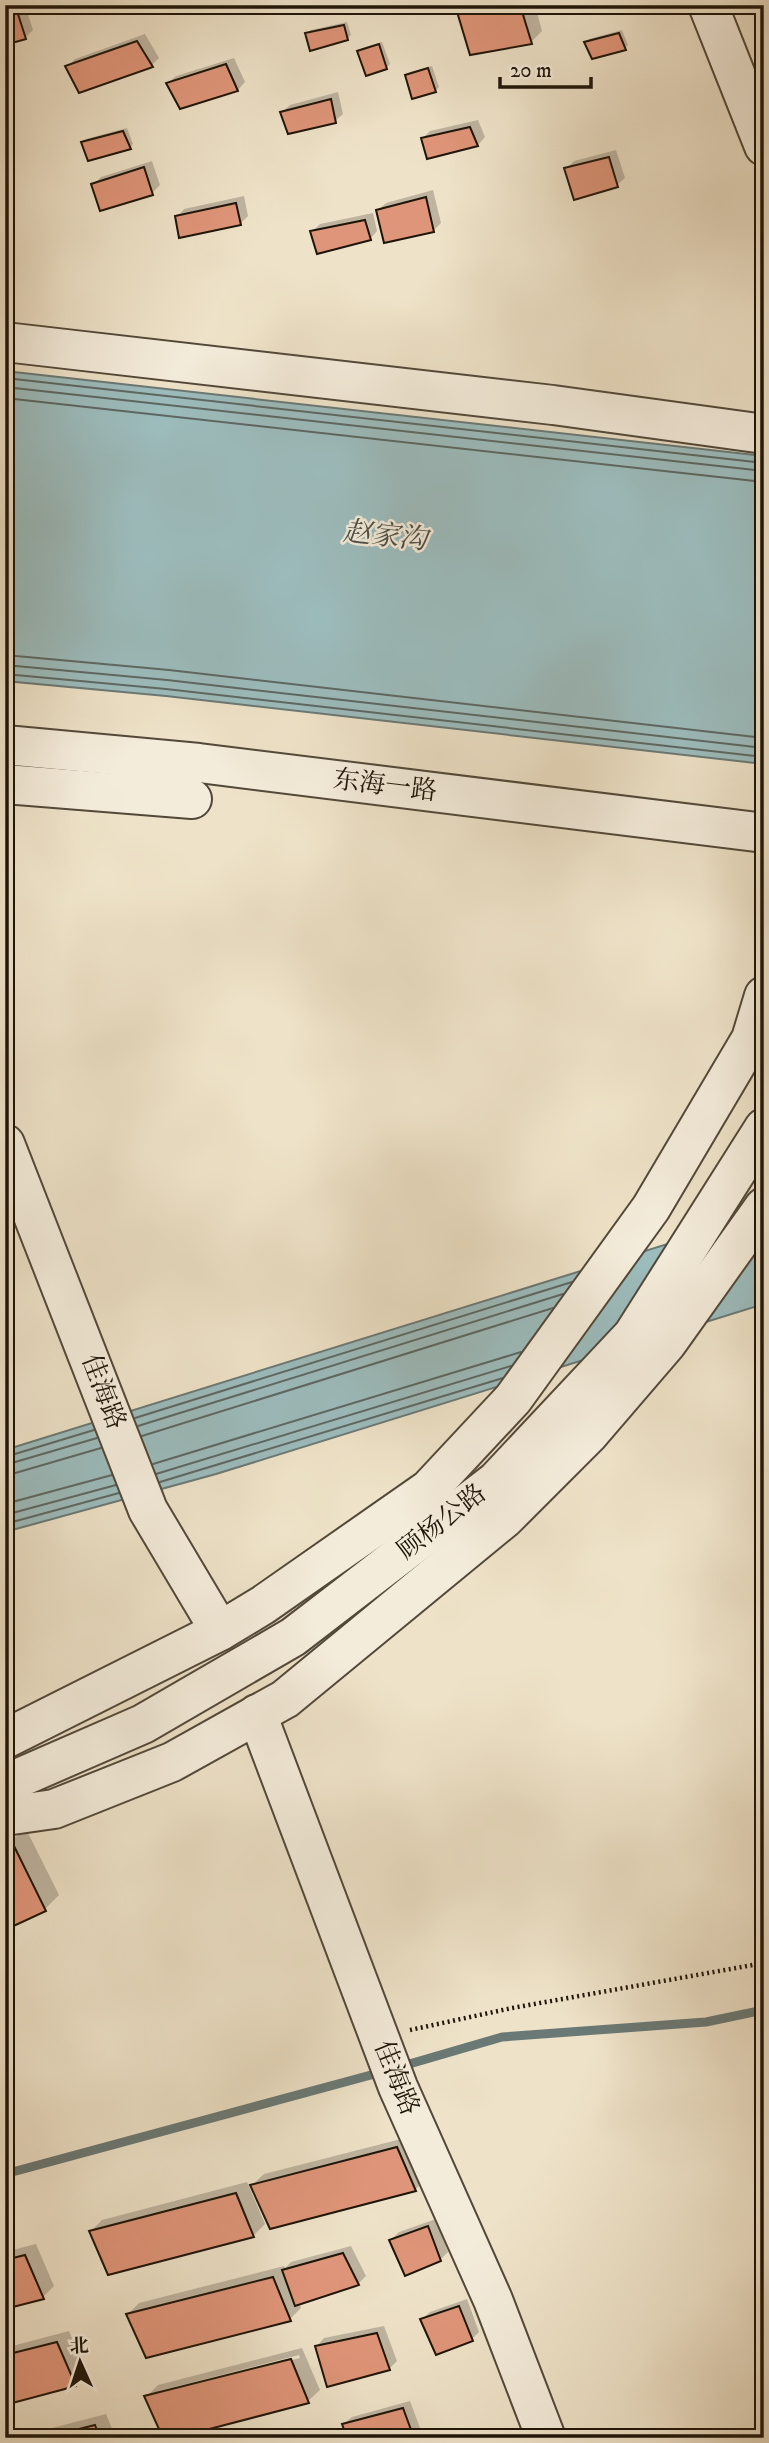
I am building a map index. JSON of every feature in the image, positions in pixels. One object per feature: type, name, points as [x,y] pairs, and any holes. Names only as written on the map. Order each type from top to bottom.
[{"type":"street","points":[[708,5],[764,146]]},
{"type":"street","points":[[5,342],[553,405],[764,434]]},
{"type":"street","name":"东海一路","points":[[5,746],[213,764],[764,833]]},
{"type":"street","points":[[5,784],[192,799]]},
{"type":"street","points":[[5,1739],[220,1630],[263,1605],[429,1489],[513,1399],[651,1208],[751,1039],[764,996]]},
{"type":"street","name":"顾杨公路","points":[[5,1784],[143,1724],[293,1637],[495,1481],[633,1335],[764,1128]]},
{"type":"street","name":"佳海路","points":[[5,1144],[148,1510],[220,1630]]},
{"type":"street","points":[[5,1816],[54,1809],[172,1762],[285,1699],[505,1518],[588,1435],[667,1343],[764,1207]]},
{"type":"street","name":"佳海路","points":[[257,1714],[398,2087],[493,2300],[546,2438]]},
{"type":"path","points":[[379,2037],[512,2008],[764,1963]]},
{"type":"water","name":"赵家沟","points":[[5,371],[764,456],[764,764],[166,696],[5,681]]},
{"type":"water","points":[[764,1214],[764,1304],[216,1474],[5,1532],[5,1450]]},
{"type":"building","points":[[455,5],[520,5],[532,44],[470,55]]},
{"type":"building","points":[[17,11],[26,39],[5,45],[5,14]]},
{"type":"building","points":[[344,25],[348,40],[310,51],[305,33]]},
{"type":"building","points":[[619,33],[626,50],[592,59],[584,42]]},
{"type":"building","points":[[137,41],[153,67],[79,93],[65,66]]},
{"type":"building","points":[[379,44],[387,69],[366,76],[357,51]]},
{"type":"building","points":[[226,64],[238,91],[180,109],[166,83]]},
{"type":"building","points":[[428,68],[436,92],[412,99],[405,75]]},
{"type":"building","points":[[331,99],[336,123],[288,134],[280,112]]},
{"type":"building","points":[[470,127],[478,146],[427,159],[421,138]]},
{"type":"building","points":[[123,131],[131,149],[88,161],[81,142]]},
{"type":"building","points":[[609,157],[618,187],[574,200],[564,168]]},
{"type":"building","points":[[144,167],[153,195],[100,211],[91,184]]},
{"type":"building","points":[[426,197],[434,232],[384,243],[376,210]]},
{"type":"building","points":[[236,203],[241,225],[179,238],[175,216]]},
{"type":"building","points":[[365,220],[371,240],[317,254],[310,231]]},
{"type":"building","points":[[13,1844],[46,1911],[5,1930],[5,1848]]},
{"type":"building","points":[[397,2147],[416,2191],[270,2229],[250,2185]]},
{"type":"building","points":[[236,2193],[254,2237],[108,2275],[89,2231]]},
{"type":"building","points":[[428,2226],[441,2261],[405,2276],[389,2240]]},
{"type":"building","points":[[343,2253],[359,2285],[295,2306],[282,2270]]},
{"type":"building","points":[[25,2255],[44,2299],[5,2309],[5,2260]]},
{"type":"building","points":[[273,2277],[291,2321],[146,2358],[126,2314]]},
{"type":"building","points":[[459,2306],[473,2341],[436,2355],[420,2319]]},
{"type":"building","points":[[377,2333],[390,2370],[327,2387],[315,2346]]},
{"type":"building","points":[[57,2342],[76,2386],[5,2405],[5,2355]]},
{"type":"building","points":[[291,2359],[309,2403],[175,2438],[163,2438],[144,2396]]},
{"type":"building","points":[[403,2408],[414,2438],[347,2438],[342,2424]]},
{"type":"building","points":[[95,2425],[100,2438],[43,2438]]},
{"type":"waterway","points":[[399,2067],[502,2037],[706,2022],[764,2010]]},
{"type":"waterway","points":[[5,2174],[382,2072]]}]
